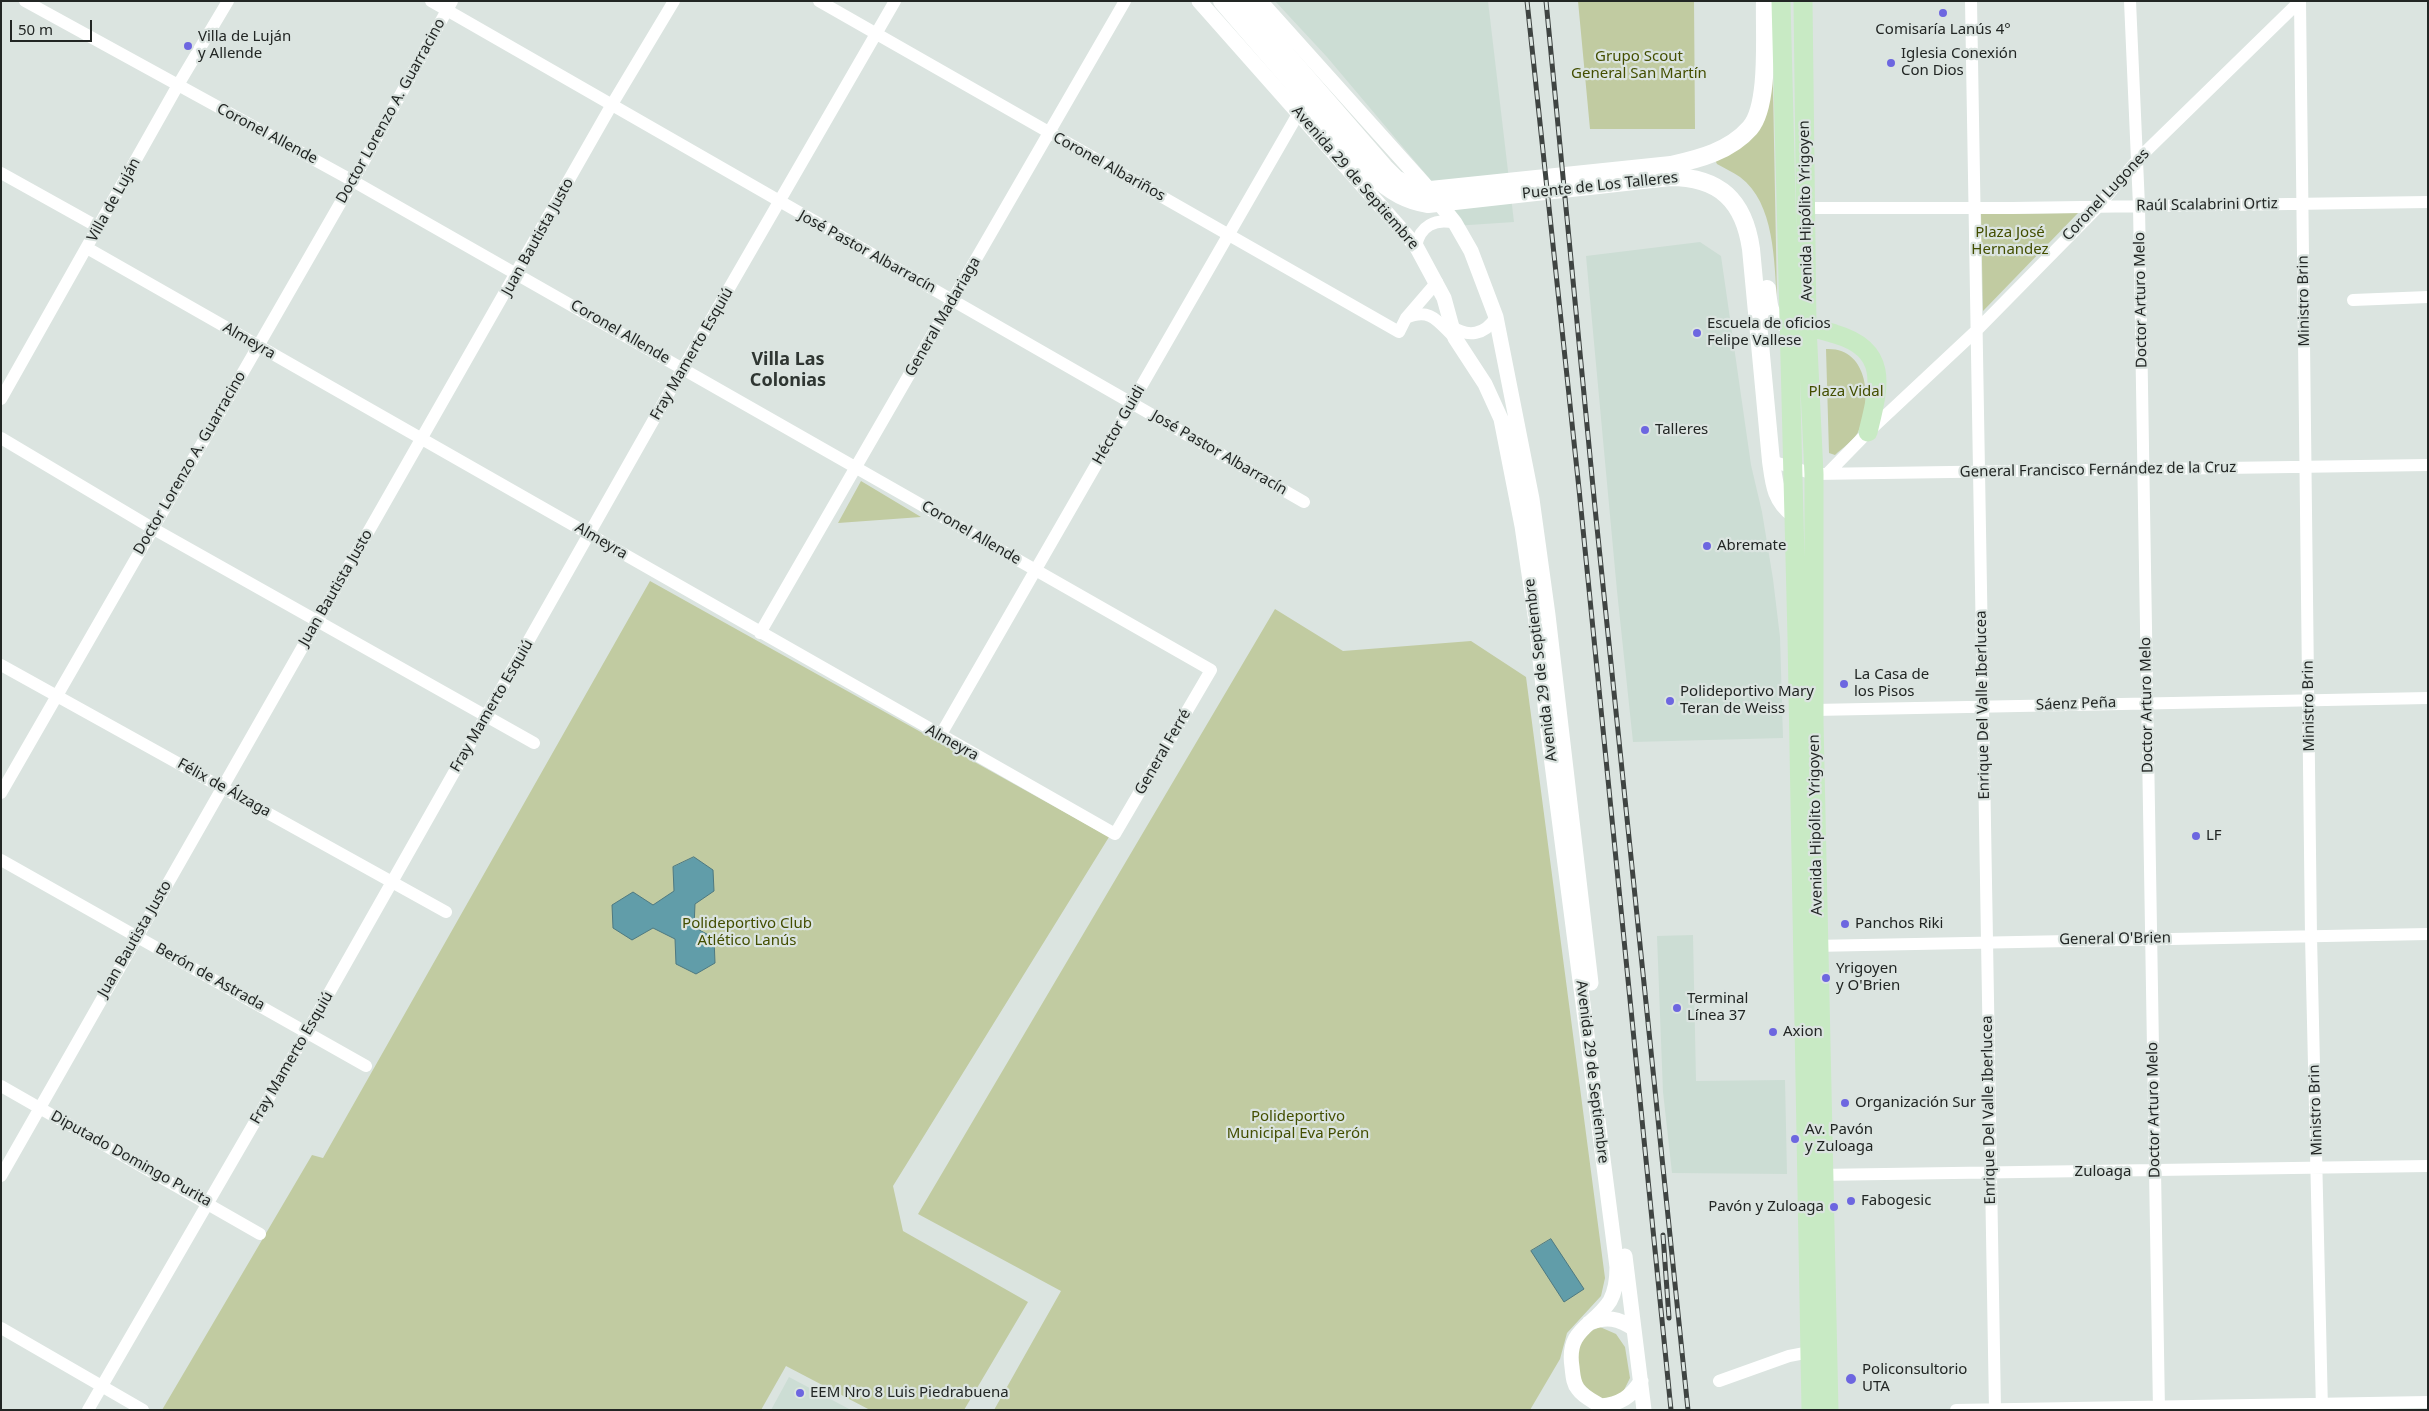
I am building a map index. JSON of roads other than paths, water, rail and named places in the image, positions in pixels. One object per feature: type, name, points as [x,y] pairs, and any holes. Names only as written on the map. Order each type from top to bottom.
[{"type":"main road","name":"Puente de Los Talleres","points":[[1222,1],[1372,174],[1391,190],[1415,202],[1428,204],[1687,177],[1716,187],[1732,199],[1742,214],[1748,230],[1763,308]]},
{"type":"main road","name":"Puente de Los Talleres","points":[[1240,1],[1384,167],[1396,179],[1410,188],[1421,191],[1671,165],[1708,156],[1742,136],[1757,117],[1763,90],[1765,1]]},
{"type":"main road","name":"Avenida Hipólito Yrigoyen","points":[[1781,1],[1788,326],[1810,946],[1816,1175],[1829,1410]]},
{"type":"main road","name":"Avenida Hipólito Yrigoyen","points":[[1803,1],[1807,318],[1820,474],[1810,946]]},
{"type":"main road","name":"Puente de Los Talleres","points":[[1671,165],[1708,172],[1722,179],[1748,201],[1754,213],[1764,247],[1763,308],[1771,461],[1775,490],[1780,500],[1794,514]]},
{"type":"main road","points":[[1763,308],[1788,326],[1807,318],[1852,339],[1868,353],[1877,370],[1877,393],[1868,432]]},
{"type":"main road","name":"Avenida Hipólito Yrigoyen","points":[[1812,1410],[1810,1352],[1816,1175]]},
{"type":"street","name":"Coronel Allende","points":[[25,1],[353,180],[1210,670]]},
{"type":"street","name":"Villa de Luján","points":[[1,399],[228,1]]},
{"type":"street","name":"José Pastor Albarracín","points":[[431,1],[449,6],[611,106],[1304,502]]},
{"type":"street","name":"Juan Bautista Justo","points":[[1,1176],[136,936],[517,274],[611,106],[674,1]]},
{"type":"street","name":"Coronel Albariños","points":[[819,1],[1398,332],[1406,318]]},
{"type":"street","name":"Fray Mamerto Esquiú","points":[[88,1410],[307,1032],[683,368],[895,1]]},
{"type":"street","name":"General Madariaga","points":[[760,633],[1125,1]]},
{"type":"street","name":"Avenida 29 de Septiembre","points":[[1199,1],[1416,246],[1444,298],[1453,332],[1495,402],[1501,419],[1522,526],[1536,622],[1548,733],[1617,1268],[1617,1282],[1613,1295],[1608,1303],[1575,1337],[1571,1348],[1575,1384],[1583,1395],[1603,1408]]},
{"type":"street","name":"Avenida 29 de Septiembre","points":[[1260,1],[1425,185],[1455,223],[1471,251],[1496,317],[1532,499],[1548,615],[1570,817],[1642,1381],[1644,1410]]},
{"type":"street","name":"Enrique Del Valle Iberlucea","points":[[1971,1],[1995,1409]]},
{"type":"street","name":"Doctor Arturo Melo","points":[[2130,1],[2139,206],[2159,1408]]},
{"type":"street","name":"Coronel Lugones","points":[[1820,474],[1977,330],[2098,207],[2137,160],[2300,1]]},
{"type":"street","name":"Ministro Brin","points":[[2300,1],[2310,699],[2311,936],[2318,1168],[2322,1407]]},
{"type":"street","name":"Doctor Lorenzo A. Guarracino","points":[[1,793],[353,180],[449,6]]},
{"type":"street","name":"Héctor Guidi","points":[[940,736],[1298,114]]},
{"type":"street","points":[[1,173],[98,226]]},
{"type":"street","name":"Raúl Scalabrini Ortiz","points":[[1806,208],[1974,209],[2428,202]]},
{"type":"street","points":[[1416,246],[1426,227],[1440,221],[1455,223]]},
{"type":"street","name":"Almeyra","points":[[87,248],[590,534],[940,736],[1115,834]]},
{"type":"street","points":[[1406,318],[1437,282]]},
{"type":"street","points":[[2353,300],[2428,297]]},
{"type":"street","points":[[1406,318],[1418,313],[1428,314],[1453,332],[1472,334],[1487,329],[1496,317]]},
{"type":"street","points":[[1,438],[152,528],[534,743]]},
{"type":"street","name":"General Francisco Fernández de la Cruz","points":[[1771,461],[1820,474],[2428,465]]},
{"type":"street","name":"Félix de Álzaga","points":[[1,665],[446,912]]},
{"type":"street","name":"General Ferré","points":[[1115,834],[1210,670]]},
{"type":"street","name":"Sáenz Peña","points":[[1814,710],[2146,702],[2428,698]]},
{"type":"street","name":"Berón de Astrada","points":[[1,860],[366,1066]]},
{"type":"street","name":"General O'Brien","points":[[1810,946],[1986,941],[2428,934]]},
{"type":"street","name":"Diputado Domingo Purita","points":[[1,1086],[209,1203],[260,1234]]},
{"type":"street","name":"Zuloaga","points":[[1816,1175],[2154,1172],[2428,1166]]},
{"type":"street","points":[[1587,1324],[1599,1319],[1611,1318],[1624,1322],[1634,1329]]},
{"type":"street","points":[[1,1328],[143,1410]]},
{"type":"street","points":[[1719,1381],[1789,1356],[1810,1352]]},
{"type":"street","points":[[1603,1408],[1625,1400],[1635,1392],[1642,1381]]},
{"type":"street","points":[[1956,1410],[2322,1407],[2428,1402]]},
{"type":"water","points":[[694,857],[713,870],[714,891],[695,904],[694,927],[714,938],[715,963],[696,974],[676,964],[675,939],[653,928],[632,940],[613,928],[612,905],[633,892],[653,905],[674,891],[673,867]]},
{"type":"water","points":[[1551,1239],[1584,1289],[1564,1302],[1531,1251]]},
{"type":"railway","points":[[1527,1],[1579,489],[1671,1410]]},
{"type":"railway","points":[[1546,1],[1595,508],[1688,1410]]},
{"type":"railway","points":[[1663,1235],[1669,1318]]},
{"type":"place","name":"Comisaría Lanús 4°","points":[[1943,13]]},
{"type":"place","name":"Villa de Luján y Allende","points":[[188,46]]},
{"type":"place","name":"Iglesia Conexión Con Dios","points":[[1891,63]]},
{"type":"place","name":"Escuela de oficios Felipe Vallese","points":[[1697,333]]},
{"type":"place","name":"Talleres","points":[[1645,430]]},
{"type":"place","name":"Abremate","points":[[1707,546]]},
{"type":"place","name":"La Casa de los Pisos","points":[[1844,684]]},
{"type":"place","name":"Polideportivo Mary Teran de Weiss","points":[[1670,701]]},
{"type":"place","name":"LF","points":[[2196,836]]},
{"type":"place","name":"Panchos Riki","points":[[1845,924]]},
{"type":"place","name":"Yrigoyen y O'Brien","points":[[1826,978]]},
{"type":"place","name":"Terminal Línea 37","points":[[1677,1008]]},
{"type":"place","name":"Axion","points":[[1773,1032]]},
{"type":"place","name":"Organización Sur","points":[[1845,1103]]},
{"type":"place","name":"Av. Pavón y Zuloaga","points":[[1795,1139]]},
{"type":"place","name":"Fabogesic","points":[[1851,1201]]},
{"type":"place","name":"Pavón y Zuloaga","points":[[1834,1207]]},
{"type":"place","name":"Policonsultorio UTA","points":[[1851,1379]]},
{"type":"place","name":"EEM Nro 8 Luis Piedrabuena","points":[[800,1393]]},
{"type":"district","name":"Villa Las Colonias","points":[[788,370]]},
{"type":"park label","name":"Grupo Scout General San Martín","points":[[1639,66]]},
{"type":"park label","name":"Plaza José Hernandez","points":[[2010,242]]},
{"type":"park label","name":"Plaza Vidal","points":[[1846,392]]},
{"type":"park label","name":"Polideportivo Club Atlético Lanús","points":[[747,932]]},
{"type":"park label","name":"Polideportivo Municipal Eva Perón","points":[[1298,1126]]}]
